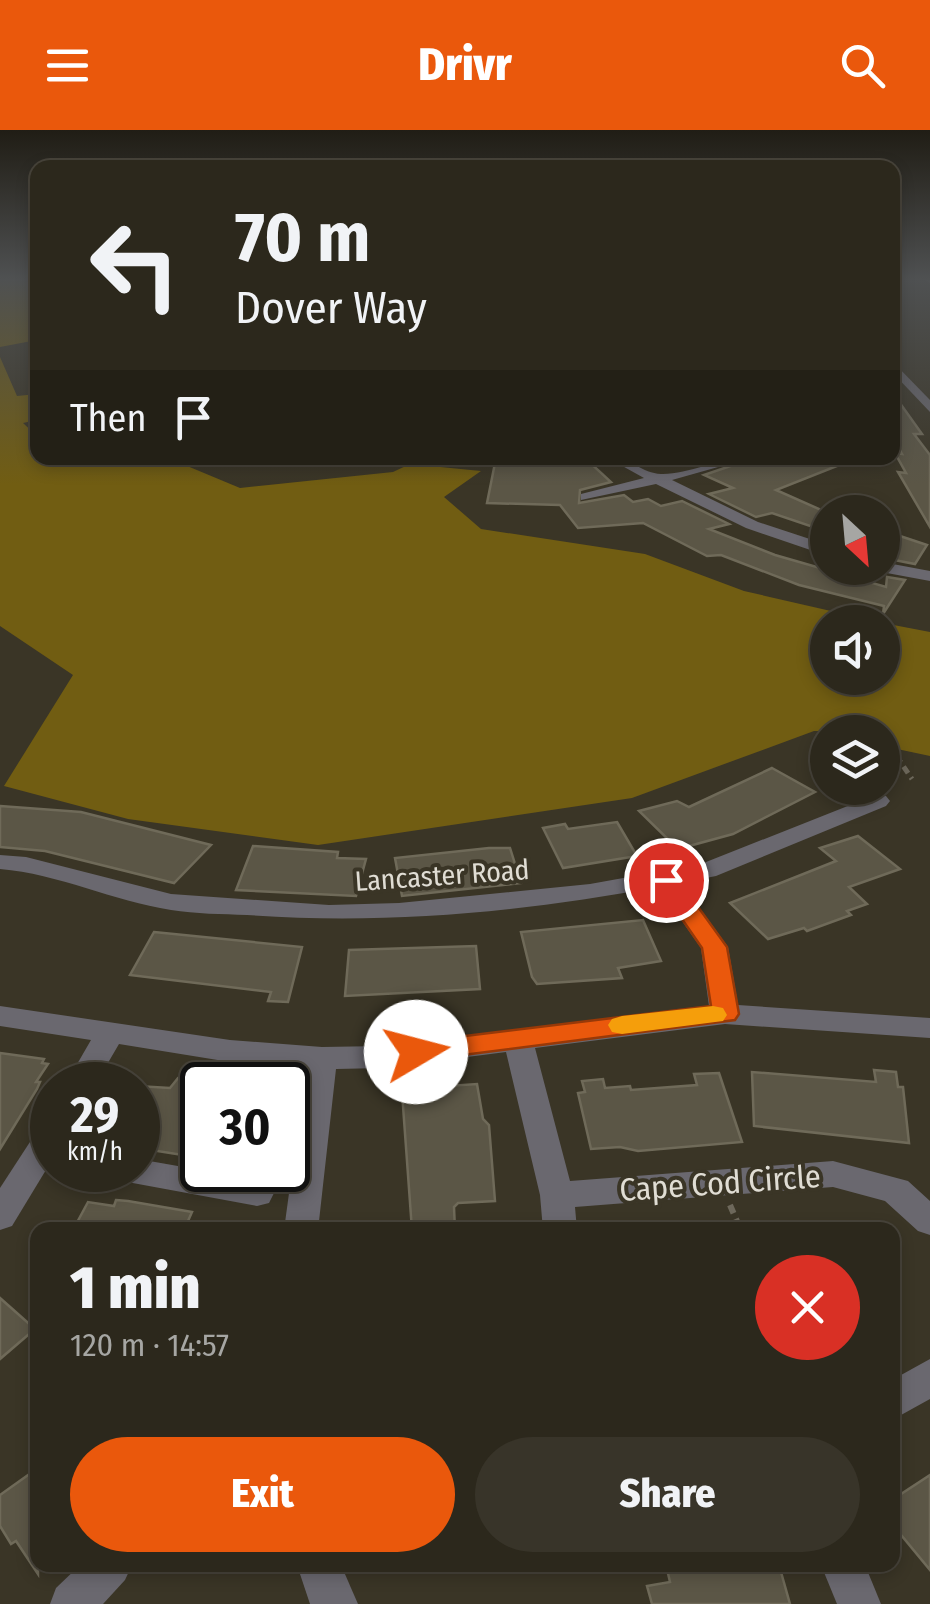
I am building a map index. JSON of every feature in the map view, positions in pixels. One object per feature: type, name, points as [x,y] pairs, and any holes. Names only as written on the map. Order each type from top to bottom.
[{"type":"street","points":[[900,379],[930,408]]},
{"type":"street","points":[[628,465],[752,526],[810,545]]},
{"type":"street","points":[[586,497],[715,465]]},
{"type":"street","points":[[900,570],[930,576]]},
{"type":"street","name":"Lancaster Road","points":[[0,862],[26,864],[171,902],[329,913],[399,911],[552,896],[708,871],[868,805]]},
{"type":"street","points":[[666,880],[714,947],[726,1014]]},
{"type":"street","points":[[0,1016],[230,1052],[322,1058],[382,1057],[516,1037],[726,1014],[930,1028]]},
{"type":"street","points":[[94,1062],[110,1034]]},
{"type":"street","points":[[516,1037],[557,1195],[559,1222]]},
{"type":"street","points":[[302,1222],[322,1058]]},
{"type":"street","points":[[0,1216],[30,1174]]},
{"type":"street","name":"Cape Cod Circle","points":[[557,1195],[833,1174],[896,1191],[930,1221]]},
{"type":"street","points":[[160,1176],[257,1193]]},
{"type":"street","points":[[900,1397],[930,1377]]},
{"type":"street","points":[[72,1604],[103,1572]]},
{"type":"street","points":[[320,1572],[336,1604]]},
{"type":"street","points":[[846,1572],[859,1604]]},
{"type":"path","points":[[900,760],[912,779]]},
{"type":"path","points":[[728,1197],[735,1222]]},
{"type":"shaded area","points":[[0,357],[17,396],[30,395],[30,422],[23,423],[30,430],[30,465],[185,465],[240,488],[393,472],[408,465],[481,471],[444,497],[481,529],[645,554],[744,591],[810,606],[810,695],[900,695],[900,626],[930,632],[930,756],[900,750],[900,715],[810,715],[810,732],[632,798],[318,845],[128,819],[4,786],[73,675],[0,626]]},
{"type":"building","points":[[900,403],[922,434],[914,434],[930,455],[930,527],[898,472],[906,473],[900,462]]},
{"type":"building","points":[[495,465],[593,465],[611,482],[580,490],[579,503],[624,495],[633,502],[648,499],[661,506],[682,501],[729,524],[709,529],[810,565],[810,585],[886,587],[905,580],[889,605],[880,605],[799,585],[721,555],[707,556],[643,523],[578,528],[560,505],[487,503]]},
{"type":"building","points":[[733,465],[839,465],[776,490],[810,505],[810,526],[772,513],[756,517],[709,494],[733,488],[704,475]]},
{"type":"building","points":[[900,536],[927,545],[915,564],[900,561]]},
{"type":"building","points":[[772,768],[810,789],[810,795],[733,834],[678,849],[639,811],[677,801],[689,807]]},
{"type":"building","points":[[0,806],[81,812],[211,845],[174,883],[45,851],[0,847]]},
{"type":"building","points":[[617,822],[637,856],[563,868],[543,828],[565,824],[568,829]]},
{"type":"building","points":[[858,836],[900,869],[849,887],[867,904],[847,911],[851,915],[807,931],[804,928],[768,939],[730,903],[836,861],[820,848]]},
{"type":"building","points":[[253,846],[338,852],[337,858],[366,859],[356,896],[236,890]]},
{"type":"building","points":[[510,848],[521,883],[402,896],[395,858]]},
{"type":"building","points":[[643,920],[661,961],[618,968],[622,978],[537,984],[532,977],[521,932]]},
{"type":"building","points":[[154,932],[302,947],[288,1002],[268,1001],[271,992],[130,975]]},
{"type":"building","points":[[476,946],[480,989],[345,996],[349,950]]},
{"type":"building","points":[[0,1053],[44,1059],[30,1062],[30,1100],[0,1149]]},
{"type":"building","points":[[874,1070],[896,1072],[898,1087],[903,1087],[909,1143],[754,1126],[752,1072],[876,1082]]},
{"type":"building","points":[[719,1073],[742,1142],[638,1151],[620,1147],[591,1149],[578,1093],[585,1092],[582,1081],[603,1079],[605,1088],[630,1086],[631,1090],[697,1085],[694,1074]]},
{"type":"building","points":[[180,1078],[180,1155],[160,1151],[160,1087],[170,1088]]},
{"type":"building","points":[[477,1084],[483,1119],[489,1125],[495,1201],[458,1203],[454,1207],[455,1222],[411,1222],[404,1089]]},
{"type":"building","points":[[116,1200],[192,1212],[188,1222],[77,1222],[88,1202],[114,1206]]},
{"type":"building","points":[[0,1298],[30,1325],[30,1333],[0,1359]]},
{"type":"building","points":[[30,1474],[30,1562],[16,1541],[11,1544],[0,1526],[0,1495]]},
{"type":"building","points":[[930,1475],[930,1570],[900,1534],[900,1495]]},
{"type":"building","points":[[668,1572],[781,1572],[790,1604],[652,1604],[647,1586],[670,1582]]},
{"type":"slow traffic","points":[[622,1025],[713,1015]]},
{"type":"route","points":[[416,1052],[726,1014],[714,947],[666,880]]}]
